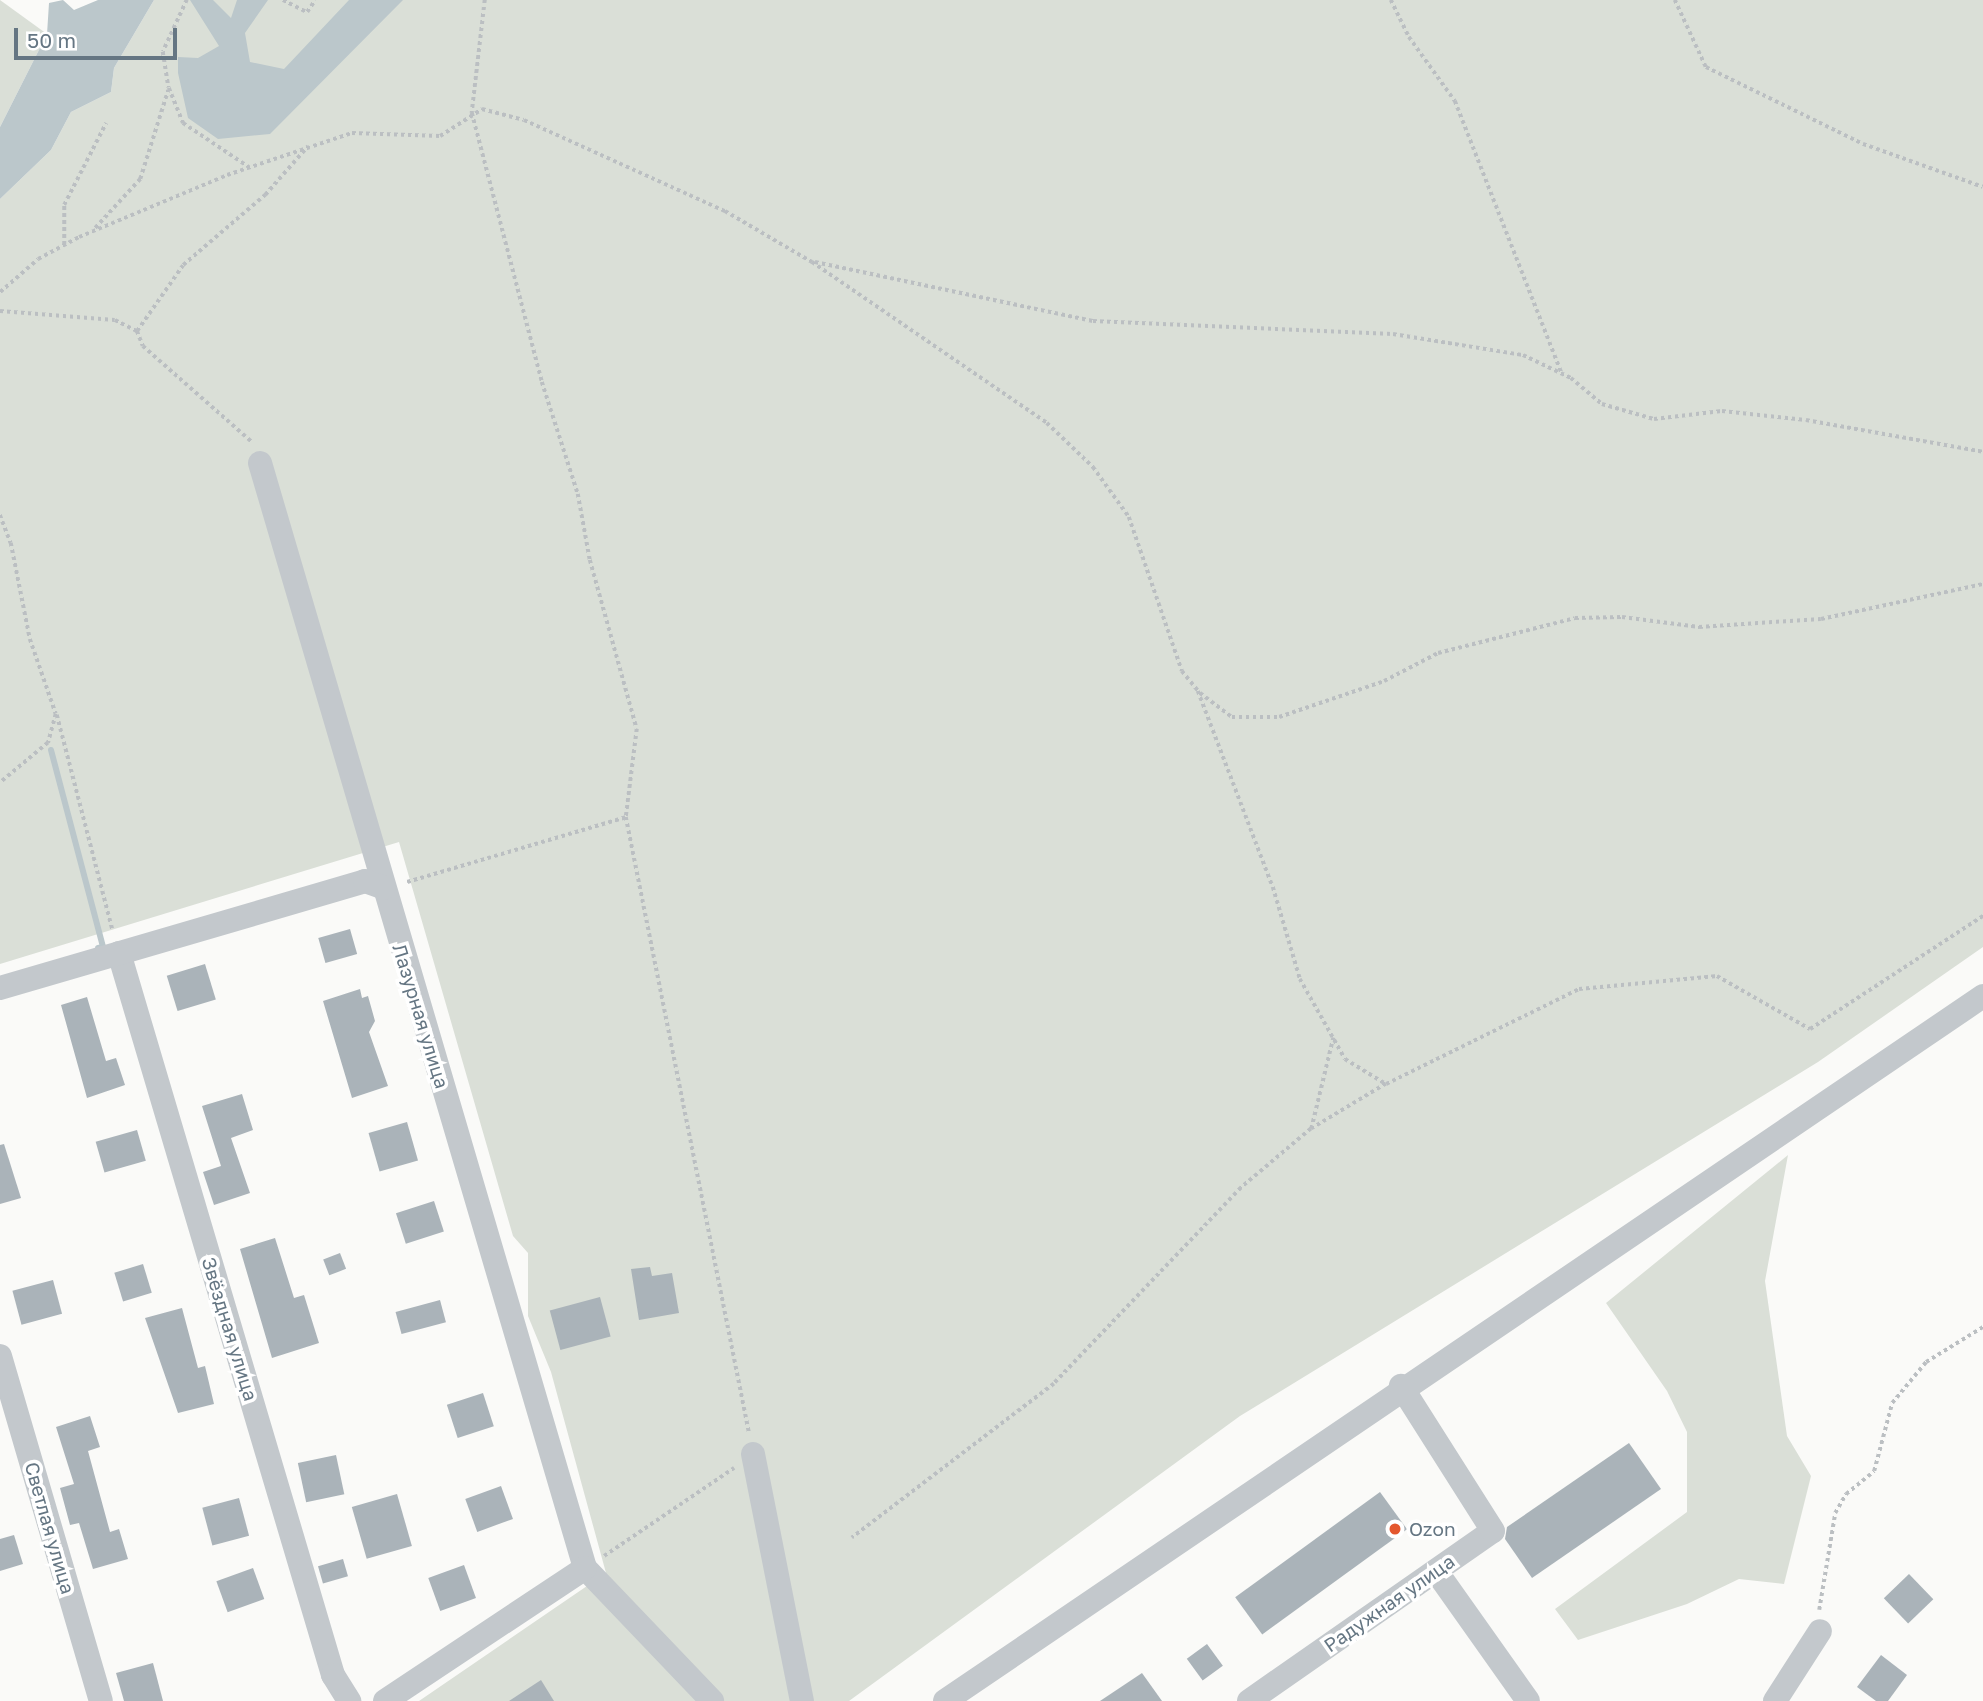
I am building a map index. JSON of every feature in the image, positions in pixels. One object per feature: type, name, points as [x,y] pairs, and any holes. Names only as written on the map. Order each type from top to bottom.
[{"type":"street","name":"Лазурная улица","points":[[260,463],[585,1569]]},
{"type":"street","points":[[0,988],[365,881],[384,888]]},
{"type":"street","name":"Звёздная улица","points":[[119,953],[333,1675],[349,1701]]},
{"type":"street","points":[[945,1701],[1401,1386],[1983,996]]},
{"type":"street","name":"Светлая улица","points":[[0,1356],[101,1701]]},
{"type":"street","name":"Радужная улица","points":[[1249,1701],[1493,1531],[1401,1386]]},
{"type":"street","points":[[753,1454],[802,1701]]},
{"type":"street","points":[[385,1701],[585,1569],[712,1701]]},
{"type":"street","points":[[1436,1571],[1528,1701]]},
{"type":"street","points":[[1774,1701],[1820,1631]]},
{"type":"path","points":[[187,0],[163,52],[169,88],[183,123],[249,167]]},
{"type":"path","points":[[283,0],[307,12],[315,0]]},
{"type":"path","points":[[485,0],[472,113],[542,382],[579,494],[590,560],[636,729],[626,817],[753,1454],[585,1569]]},
{"type":"path","points":[[1391,0],[1409,37],[1455,101],[1562,374]]},
{"type":"path","points":[[1675,0],[1706,67],[1863,144],[1983,187]]},
{"type":"path","points":[[94,229],[140,179],[169,88]]},
{"type":"path","points":[[0,292],[64,245],[94,229],[309,144],[352,132],[440,136],[482,109],[524,120],[725,211],[813,262],[1047,423],[1093,467],[1129,517],[1182,671],[1198,691],[1232,717],[1279,717],[1384,681],[1438,653],[1575,618],[1622,617],[1699,627],[1821,619],[1983,584]]},
{"type":"path","points":[[64,245],[64,205],[106,123]]},
{"type":"path","points":[[137,331],[183,265],[265,195],[309,144]]},
{"type":"path","points":[[813,262],[1093,321],[1394,334],[1523,355],[1562,374],[1602,404],[1654,419],[1722,411],[1806,420],[1983,452]]},
{"type":"path","points":[[0,311],[115,320],[137,331],[143,346],[249,435],[260,463]]},
{"type":"path","points":[[0,515],[11,543],[30,639],[56,714],[119,953]]},
{"type":"path","points":[[1198,691],[1273,887],[1300,979],[1345,1059],[1386,1084]]},
{"type":"path","points":[[0,783],[48,744],[56,714]]},
{"type":"path","points":[[384,888],[626,817]]},
{"type":"path","points":[[852,1538],[1054,1384],[1241,1188],[1311,1129],[1386,1084],[1579,989],[1717,976],[1810,1029],[1983,916]]},
{"type":"path","points":[[1311,1129],[1333,1036]]},
{"type":"path","points":[[1820,1631],[1819,1592],[1835,1513],[1846,1494],[1874,1471],[1892,1403],[1926,1362],[1983,1327]]},
{"type":"shaded area","points":[[0,0],[47,34],[0,127]]},
{"type":"shaded area","points":[[63,0],[74,10],[98,0],[154,0],[114,68],[111,92],[71,112],[51,150],[0,199],[0,127],[47,34],[49,3]]},
{"type":"shaded area","points":[[154,0],[1983,0],[1983,947],[1818,1062],[1240,1416],[849,1701],[419,1701],[606,1573],[551,1372],[528,1316],[528,1253],[513,1236],[399,842],[0,964],[0,199],[51,150],[71,112],[111,92],[114,68]]},
{"type":"shaded area","points":[[190,0],[213,0],[231,18],[237,0],[268,0],[245,33],[250,62],[284,69],[349,0],[403,0],[270,134],[218,139],[188,118],[178,73],[178,57],[198,58],[219,46]]},
{"type":"shaded area","points":[[1788,1155],[1765,1281],[1787,1436],[1811,1476],[1784,1584],[1739,1579],[1687,1604],[1578,1640],[1555,1609],[1687,1512],[1687,1432],[1667,1391],[1606,1303]]},
{"type":"building","points":[[350,929],[357,954],[325,963],[318,938]]},
{"type":"building","points":[[205,964],[216,999],[178,1011],[167,976]]},
{"type":"building","points":[[360,989],[362,998],[368,996],[375,1021],[369,1032],[388,1086],[352,1098],[323,1001]]},
{"type":"building","points":[[87,997],[106,1061],[116,1058],[125,1085],[87,1098],[61,1005]]},
{"type":"building","points":[[242,1094],[253,1130],[231,1138],[250,1193],[214,1205],[203,1172],[221,1166],[202,1106]]},
{"type":"building","points":[[407,1122],[418,1160],[380,1171],[369,1133]]},
{"type":"building","points":[[137,1130],[146,1161],[104,1173],[96,1142]]},
{"type":"building","points":[[4,1144],[21,1198],[0,1204],[0,1145]]},
{"type":"building","points":[[434,1201],[444,1231],[406,1244],[396,1213]]},
{"type":"building","points":[[275,1238],[294,1298],[304,1295],[319,1343],[272,1358],[240,1249]]},
{"type":"building","points":[[340,1253],[346,1269],[329,1275],[323,1259]]},
{"type":"building","points":[[143,1264],[152,1293],[123,1301],[114,1273]]},
{"type":"building","points":[[650,1267],[652,1276],[672,1273],[679,1313],[639,1320],[631,1269]]},
{"type":"building","points":[[53,1280],[62,1314],[21,1325],[12,1291]]},
{"type":"building","points":[[600,1297],[611,1337],[560,1350],[550,1310]]},
{"type":"building","points":[[440,1300],[446,1322],[402,1334],[396,1312]]},
{"type":"building","points":[[182,1308],[198,1368],[205,1366],[214,1404],[178,1413],[145,1318]]},
{"type":"building","points":[[483,1393],[494,1426],[458,1438],[447,1405]]},
{"type":"building","points":[[90,1416],[100,1447],[88,1451],[110,1532],[119,1529],[128,1559],[93,1569],[79,1523],[70,1525],[60,1488],[74,1484],[56,1427]]},
{"type":"building","points":[[1629,1443],[1661,1489],[1532,1578],[1505,1539],[1507,1527]]},
{"type":"building","points":[[336,1455],[344,1494],[306,1502],[298,1463]]},
{"type":"building","points":[[501,1486],[513,1519],[477,1532],[465,1499]]},
{"type":"building","points":[[1380,1492],[1407,1529],[1262,1634],[1235,1597]]},
{"type":"building","points":[[397,1494],[412,1546],[367,1559],[352,1507]]},
{"type":"building","points":[[239,1498],[249,1536],[212,1546],[202,1508]]},
{"type":"building","points":[[14,1535],[23,1564],[0,1571],[0,1539]]},
{"type":"building","points":[[343,1559],[348,1576],[323,1583],[318,1566]]},
{"type":"building","points":[[464,1565],[476,1598],[440,1611],[428,1578]]},
{"type":"building","points":[[253,1568],[264,1599],[228,1612],[216,1581]]},
{"type":"building","points":[[1909,1574],[1933,1599],[1908,1623],[1884,1598]]},
{"type":"building","points":[[1207,1644],[1223,1666],[1203,1681],[1187,1659]]},
{"type":"building","points":[[1881,1655],[1907,1675],[1888,1701],[1876,1701],[1857,1687]]},
{"type":"building","points":[[153,1663],[163,1701],[124,1701],[116,1673]]},
{"type":"building","points":[[1142,1673],[1162,1701],[1100,1701]]},
{"type":"building","points":[[541,1680],[554,1701],[509,1701]]},
{"type":"waterway","points":[[51,750],[103,947],[98,948]]},
{"type":"place","name":"Ozon","points":[[1395,1529]]}]
